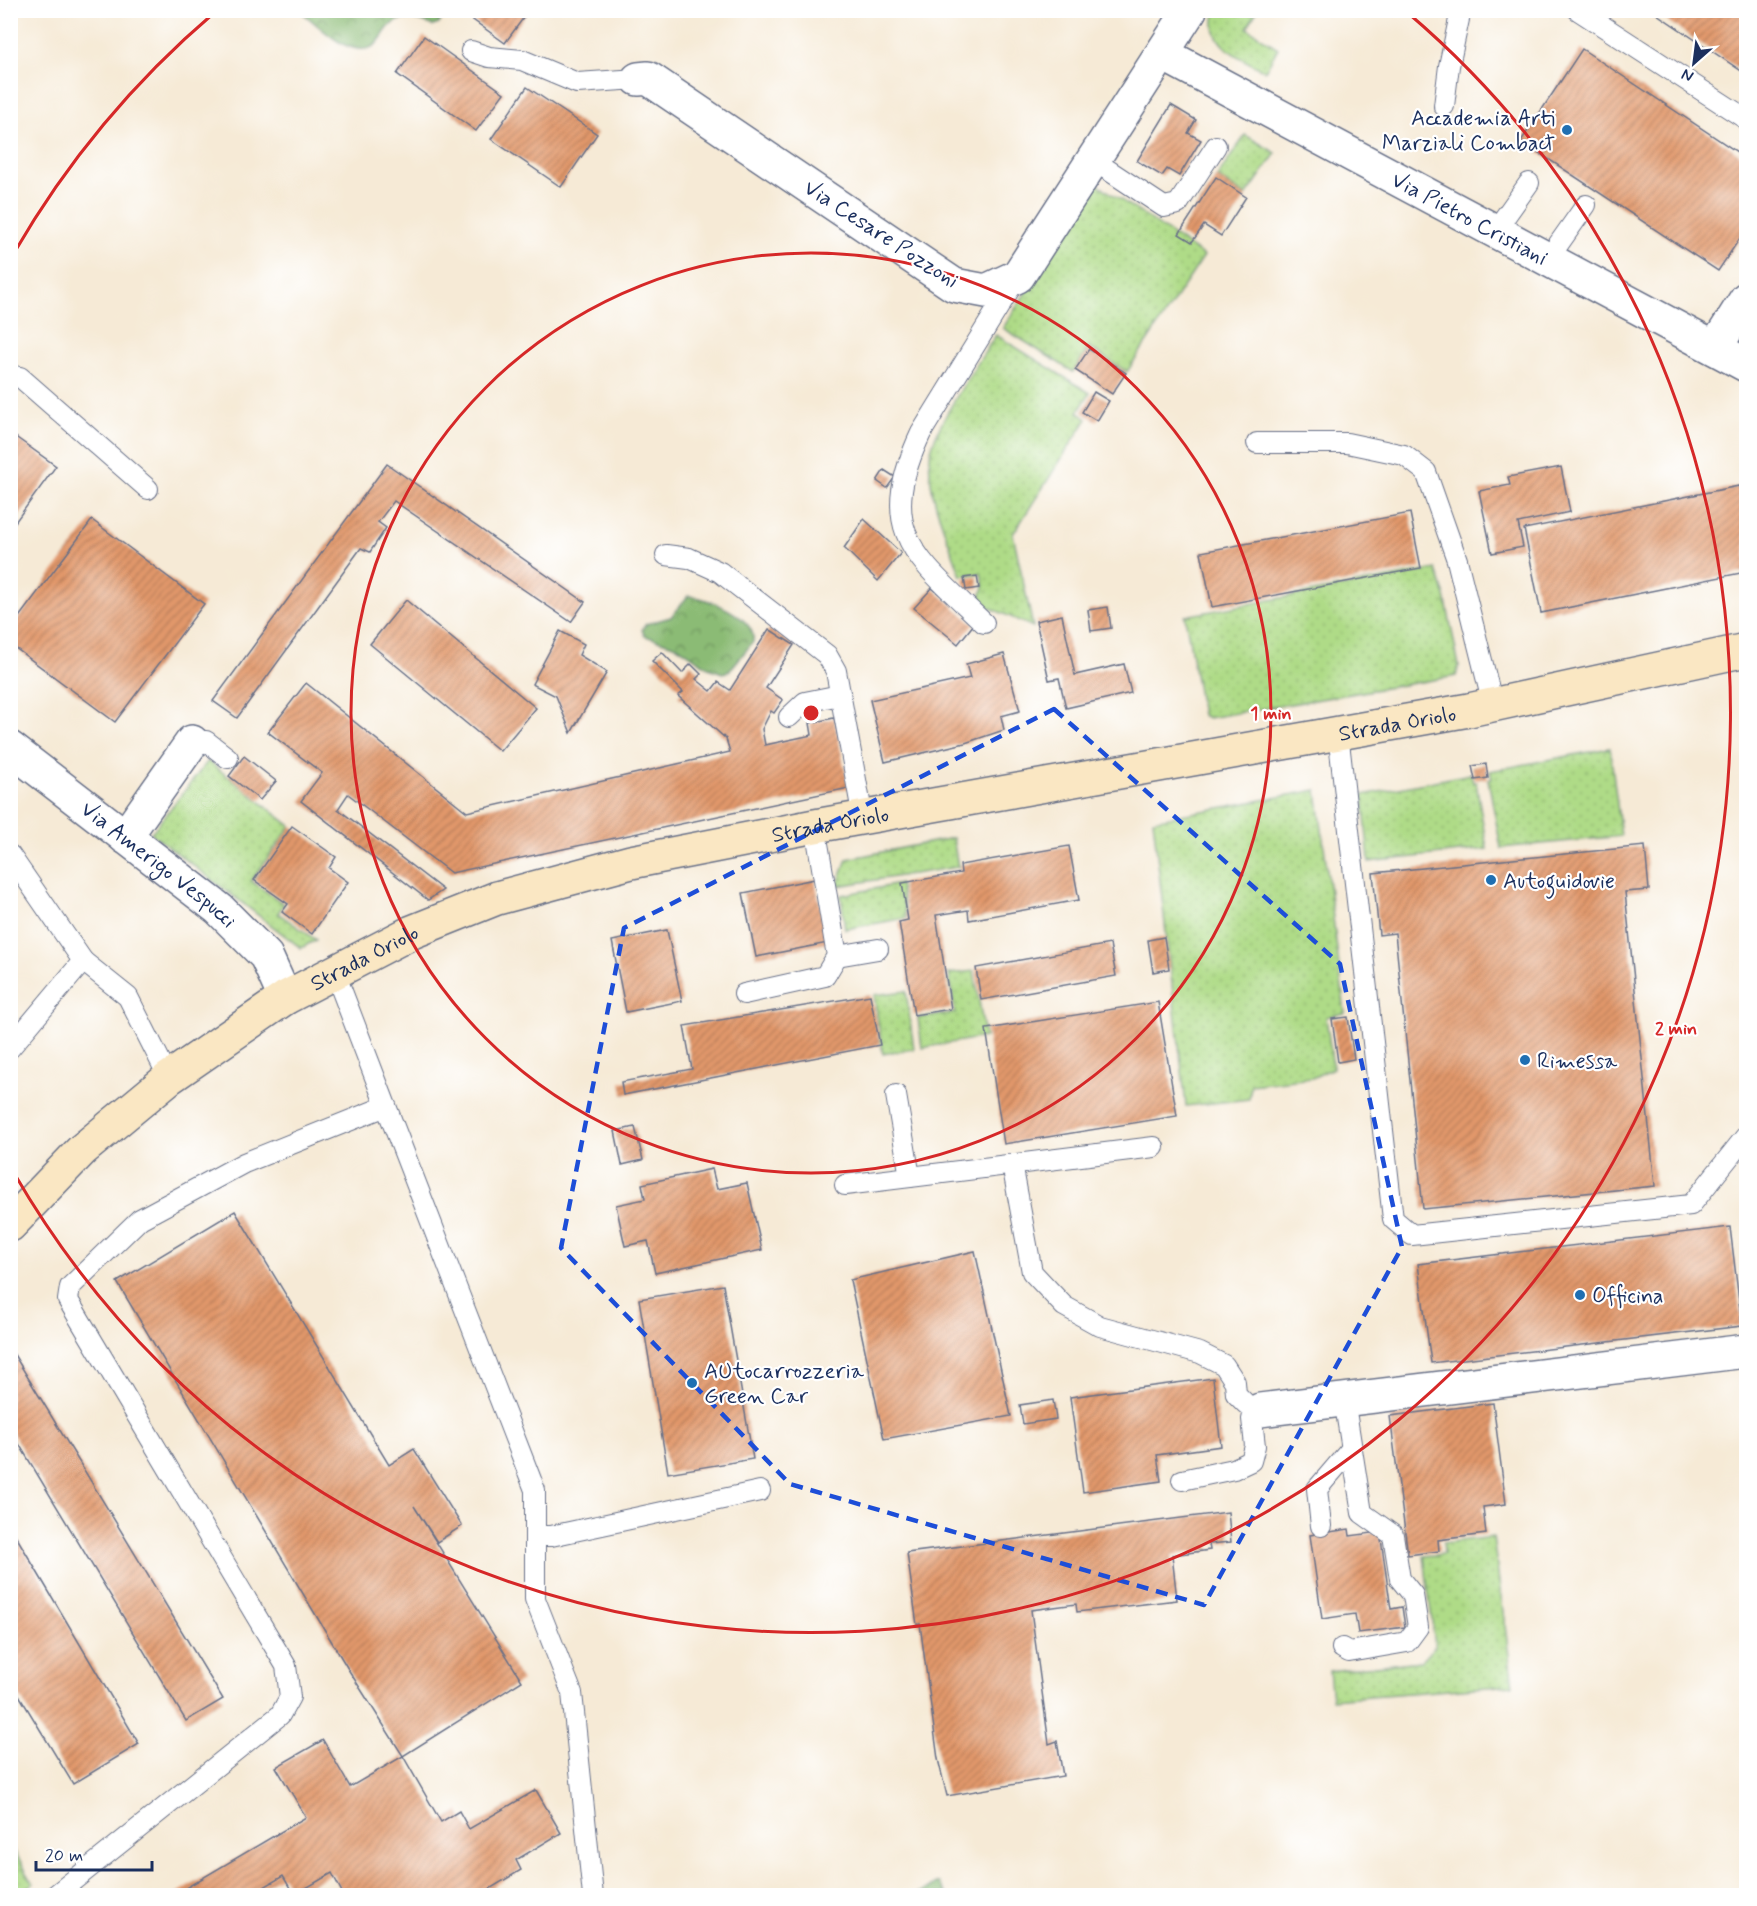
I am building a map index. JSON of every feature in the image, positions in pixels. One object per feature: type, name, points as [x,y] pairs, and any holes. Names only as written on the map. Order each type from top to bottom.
[{"type":"street","points":[[1018,276],[1190,10]]},
{"type":"street","name":"Via Pietro Cristiani","points":[[1162,54],[1746,365]]},
{"type":"street","name":"Via Cesare Pozzoni","points":[[638,79],[648,78],[954,285],[986,291],[1018,276]]},
{"type":"street","points":[[1715,348],[1746,299]]},
{"type":"street","name":"Strada Oriolo","points":[[10,1225],[82,1150],[168,1078],[285,999],[412,932],[497,898],[631,862],[815,826],[1493,705],[1715,659],[1746,650]]},
{"type":"street","points":[[125,837],[192,742]]},
{"type":"street","name":"Via Amerigo Vespucci","points":[[10,748],[219,909],[266,956],[285,999]]},
{"type":"street","points":[[1260,1410],[1746,1351]]},
{"type":"lane","points":[[1444,106],[1449,66],[1461,10]]},
{"type":"lane","points":[[1578,10],[1746,119]]},
{"type":"lane","points":[[471,51],[489,57],[522,60],[577,83],[638,79]]},
{"type":"lane","points":[[1093,160],[1164,207],[1178,204],[1216,146]]},
{"type":"lane","points":[[1495,231],[1529,183]]},
{"type":"lane","points":[[1548,259],[1586,205]]},
{"type":"lane","points":[[984,623],[921,561],[910,546],[903,525],[904,478],[921,433],[1018,276]]},
{"type":"lane","points":[[10,375],[20,377],[148,489]]},
{"type":"lane","points":[[1257,443],[1347,443],[1404,454],[1426,472],[1457,561],[1493,705]]},
{"type":"lane","points":[[666,555],[689,558],[720,572],[827,655],[836,671],[862,818]]},
{"type":"lane","points":[[789,717],[805,702],[840,695]]},
{"type":"lane","points":[[1338,733],[1393,1219],[1412,1235],[1691,1205],[1746,1136]]},
{"type":"lane","points":[[192,742],[206,741],[228,758]]},
{"type":"lane","points":[[744,994],[825,976],[837,956],[815,826]]},
{"type":"lane","points":[[10,855],[83,961],[128,997],[168,1078]]},
{"type":"lane","points":[[837,956],[878,949]]},
{"type":"lane","points":[[10,1048],[83,961]]},
{"type":"lane","points":[[335,973],[535,1490],[535,1599],[572,1693],[592,1896]]},
{"type":"lane","points":[[896,1095],[910,1177]]},
{"type":"lane","points":[[54,1896],[280,1715],[290,1697],[286,1666],[68,1300],[70,1287],[140,1219],[244,1163],[386,1106]]},
{"type":"lane","points":[[845,1185],[1154,1147]]},
{"type":"lane","points":[[1012,1164],[1032,1272],[1064,1306],[1100,1326],[1208,1357],[1224,1365],[1235,1382],[1236,1394],[1246,1404],[1260,1410],[1252,1419],[1255,1446],[1251,1461],[1234,1469],[1182,1480]]},
{"type":"lane","points":[[1342,1648],[1349,1652],[1407,1642],[1418,1627],[1413,1594],[1400,1579],[1393,1535],[1362,1513],[1344,1399]]},
{"type":"lane","points":[[1321,1526],[1317,1489],[1352,1448]]},
{"type":"lane","points":[[535,1536],[551,1536],[760,1491]]},
{"type":"highlighted area","points":[[1054,709],[1340,964],[1402,1247],[1204,1605],[790,1484],[561,1248],[624,928]]},
{"type":"green space","points":[[300,11],[446,11],[439,24],[433,26],[413,20],[400,20],[392,24],[374,46],[366,49],[353,48],[339,42]]},
{"type":"green space","points":[[1216,11],[1257,11],[1247,28],[1278,48],[1265,71],[1227,49],[1220,41],[1215,33]]},
{"type":"green space","points":[[1245,135],[1276,153],[1246,196],[1217,177]]},
{"type":"green space","points":[[1096,183],[1204,256],[1127,372],[1089,347],[1073,372],[1003,328]]},
{"type":"green space","points":[[996,335],[1090,393],[1078,412],[1087,419],[1013,534],[1033,627],[977,602],[984,588],[981,573],[961,576],[939,517],[931,485],[930,456],[939,429]]},
{"type":"green space","points":[[1436,569],[1445,596],[1459,666],[1456,676],[1208,718],[1202,715],[1185,616]]},
{"type":"green space","points":[[688,596],[707,600],[730,610],[747,625],[752,633],[753,642],[729,671],[723,673],[711,669],[677,646],[645,636],[642,630],[646,624],[671,617]]},
{"type":"green space","points":[[1610,748],[1621,836],[1501,848],[1488,779],[1492,778],[1490,771]]},
{"type":"green space","points":[[208,761],[291,826],[251,881],[284,904],[278,913],[316,940],[301,948],[151,833]]},
{"type":"green space","points":[[1471,774],[1473,783],[1476,782],[1487,849],[1369,862],[1363,795]]},
{"type":"green space","points":[[1317,790],[1345,1013],[1326,1017],[1333,1068],[1312,1078],[1251,1085],[1249,1099],[1186,1106],[1153,820]]},
{"type":"green space","points":[[953,838],[958,867],[837,886],[847,859]]},
{"type":"green space","points":[[900,884],[906,918],[845,929],[841,895]]},
{"type":"green space","points":[[974,971],[985,1037],[922,1048],[918,1018],[955,1013],[949,974]]},
{"type":"green space","points":[[906,991],[914,1049],[883,1054],[874,995]]},
{"type":"green space","points":[[1493,1537],[1513,1685],[1332,1699],[1329,1671],[1421,1661],[1435,1646],[1424,1556],[1444,1554],[1443,1543]]},
{"type":"green space","points":[[10,1844],[33,1883],[18,1895],[11,1895]]},
{"type":"green space","points":[[939,1883],[947,1895],[916,1895]]},
{"type":"building","points":[[469,10],[523,10],[527,13],[505,43],[466,15]]},
{"type":"building","points":[[1651,10],[1746,10],[1746,74]]},
{"type":"building","points":[[424,36],[504,93],[476,131],[397,74]]},
{"type":"building","points":[[1582,49],[1746,158],[1746,229],[1718,271],[1521,141]]},
{"type":"building","points":[[527,87],[597,134],[561,187],[491,139]]},
{"type":"building","points":[[1171,105],[1196,120],[1188,133],[1201,140],[1179,176],[1167,169],[1162,176],[1137,161]]},
{"type":"building","points":[[1216,177],[1246,197],[1221,236],[1204,225],[1192,242],[1179,234]]},
{"type":"building","points":[[1089,349],[1126,373],[1112,394],[1075,370]]},
{"type":"building","points":[[1094,392],[1109,401],[1097,421],[1082,412]]},
{"type":"building","points":[[10,433],[56,466],[10,529]]},
{"type":"building","points":[[387,464],[585,602],[571,622],[394,501],[378,522],[386,528],[370,552],[361,548],[237,718],[213,701]]},
{"type":"building","points":[[1561,467],[1570,512],[1518,523],[1523,547],[1492,553],[1479,491],[1510,485],[1508,477]]},
{"type":"building","points":[[884,470],[895,477],[887,488],[877,481]]},
{"type":"building","points":[[1739,486],[1746,526],[1746,572],[1541,613],[1524,529]]},
{"type":"building","points":[[1410,513],[1421,568],[1212,607],[1201,552]]},
{"type":"building","points":[[864,519],[901,553],[878,581],[844,548]]},
{"type":"building","points":[[92,520],[204,604],[115,722],[10,644],[10,629]]},
{"type":"building","points":[[977,576],[979,588],[966,590],[964,578]]},
{"type":"building","points":[[932,588],[974,624],[958,644],[914,608]]},
{"type":"building","points":[[406,600],[536,708],[500,751],[370,644]]},
{"type":"building","points":[[1108,607],[1111,628],[1091,631],[1088,610]]},
{"type":"building","points":[[1062,615],[1075,675],[1124,664],[1131,693],[1066,708],[1059,678],[1049,680],[1036,621]]},
{"type":"building","points":[[769,629],[794,645],[766,688],[783,700],[774,713],[771,711],[762,729],[765,745],[812,735],[810,723],[834,718],[849,788],[451,873],[348,794],[338,809],[443,890],[428,900],[301,801],[322,773],[268,732],[306,683],[467,812],[730,752],[726,739],[678,696],[683,692],[652,661],[662,652],[682,673],[691,664],[701,674],[696,679],[711,691],[718,682],[730,690]]},
{"type":"building","points":[[560,631],[584,644],[579,655],[607,672],[571,733],[556,696],[532,684]]},
{"type":"building","points":[[1004,654],[1020,711],[1001,716],[1004,730],[965,743],[885,762],[870,700],[970,678],[966,664]]},
{"type":"building","points":[[244,756],[276,781],[260,800],[229,776]]},
{"type":"building","points":[[1486,764],[1488,778],[1475,780],[1472,766]]},
{"type":"building","points":[[292,826],[336,857],[329,868],[348,882],[312,934],[282,912],[288,904],[254,880]]},
{"type":"building","points":[[1069,846],[1079,900],[969,920],[968,910],[936,915],[951,1009],[914,1015],[899,922],[908,920],[902,883],[961,873],[960,865]]},
{"type":"building","name":"Rimessa","points":[[1645,846],[1649,890],[1625,892],[1655,1186],[1423,1209],[1395,933],[1379,935],[1373,873]]},
{"type":"building","points":[[815,879],[828,943],[756,957],[743,893]]},
{"type":"building","points":[[667,930],[682,1001],[626,1012],[612,941]]},
{"type":"building","points":[[1164,937],[1169,969],[1153,972],[1148,940]]},
{"type":"building","points":[[1110,944],[1116,976],[981,1000],[976,968]]},
{"type":"building","points":[[870,995],[880,1045],[623,1095],[621,1082],[692,1069],[684,1026]]},
{"type":"building","points":[[1158,1002],[1177,1116],[1004,1144],[986,1029]]},
{"type":"building","points":[[1348,1017],[1354,1059],[1338,1062],[1332,1019]]},
{"type":"building","points":[[635,1127],[643,1160],[622,1165],[615,1131]]},
{"type":"building","points":[[712,1169],[717,1189],[747,1183],[762,1250],[655,1273],[648,1241],[625,1246],[616,1205],[645,1199],[642,1184]]},
{"type":"building","points":[[235,1211],[389,1465],[414,1449],[462,1526],[437,1542],[414,1506],[522,1681],[403,1756],[348,1669],[117,1282]]},
{"type":"building","name":"Officina","points":[[1730,1227],[1742,1326],[1431,1363],[1418,1264]]},
{"type":"building","points":[[975,1251],[1011,1416],[884,1439],[850,1280]]},
{"type":"building","points":[[723,1285],[753,1459],[668,1473],[639,1299]]},
{"type":"building","points":[[10,1348],[223,1699],[186,1721],[10,1429]]},
{"type":"building","points":[[1213,1378],[1221,1446],[1157,1455],[1161,1481],[1083,1492],[1070,1397]]},
{"type":"building","points":[[1053,1400],[1056,1419],[1023,1424],[1020,1405]]},
{"type":"building","points":[[1493,1403],[1506,1504],[1483,1507],[1486,1534],[1438,1540],[1439,1551],[1408,1555],[1390,1416]]},
{"type":"building","points":[[1228,1512],[1231,1542],[1209,1544],[1210,1550],[1172,1555],[1177,1600],[1077,1612],[1076,1604],[1031,1610],[1049,1744],[1057,1741],[1063,1776],[947,1796],[938,1759],[920,1624],[917,1625],[907,1553]]},
{"type":"building","points":[[10,1526],[139,1744],[73,1784],[16,1690],[10,1693]]},
{"type":"building","points":[[1349,1529],[1350,1536],[1380,1532],[1391,1609],[1402,1607],[1405,1627],[1358,1633],[1355,1614],[1322,1619],[1310,1535]]},
{"type":"building","points":[[323,1740],[350,1787],[403,1756],[441,1822],[459,1811],[469,1829],[536,1790],[561,1833],[516,1860],[521,1870],[478,1896],[344,1896],[332,1873],[294,1895],[283,1876],[257,1891],[259,1896],[172,1896],[306,1817],[276,1767]]},
{"type":"place","name":"Accademia Arti Marziali Combact","points":[[1567,130]]},
{"type":"place","name":"Autoguidovie","points":[[1491,880]]},
{"type":"place","name":"Rimessa","points":[[1525,1060]]},
{"type":"place","name":"Officina","points":[[1580,1295]]},
{"type":"place","name":"AUtocarrozzeria Green Car","points":[[692,1383]]}]
